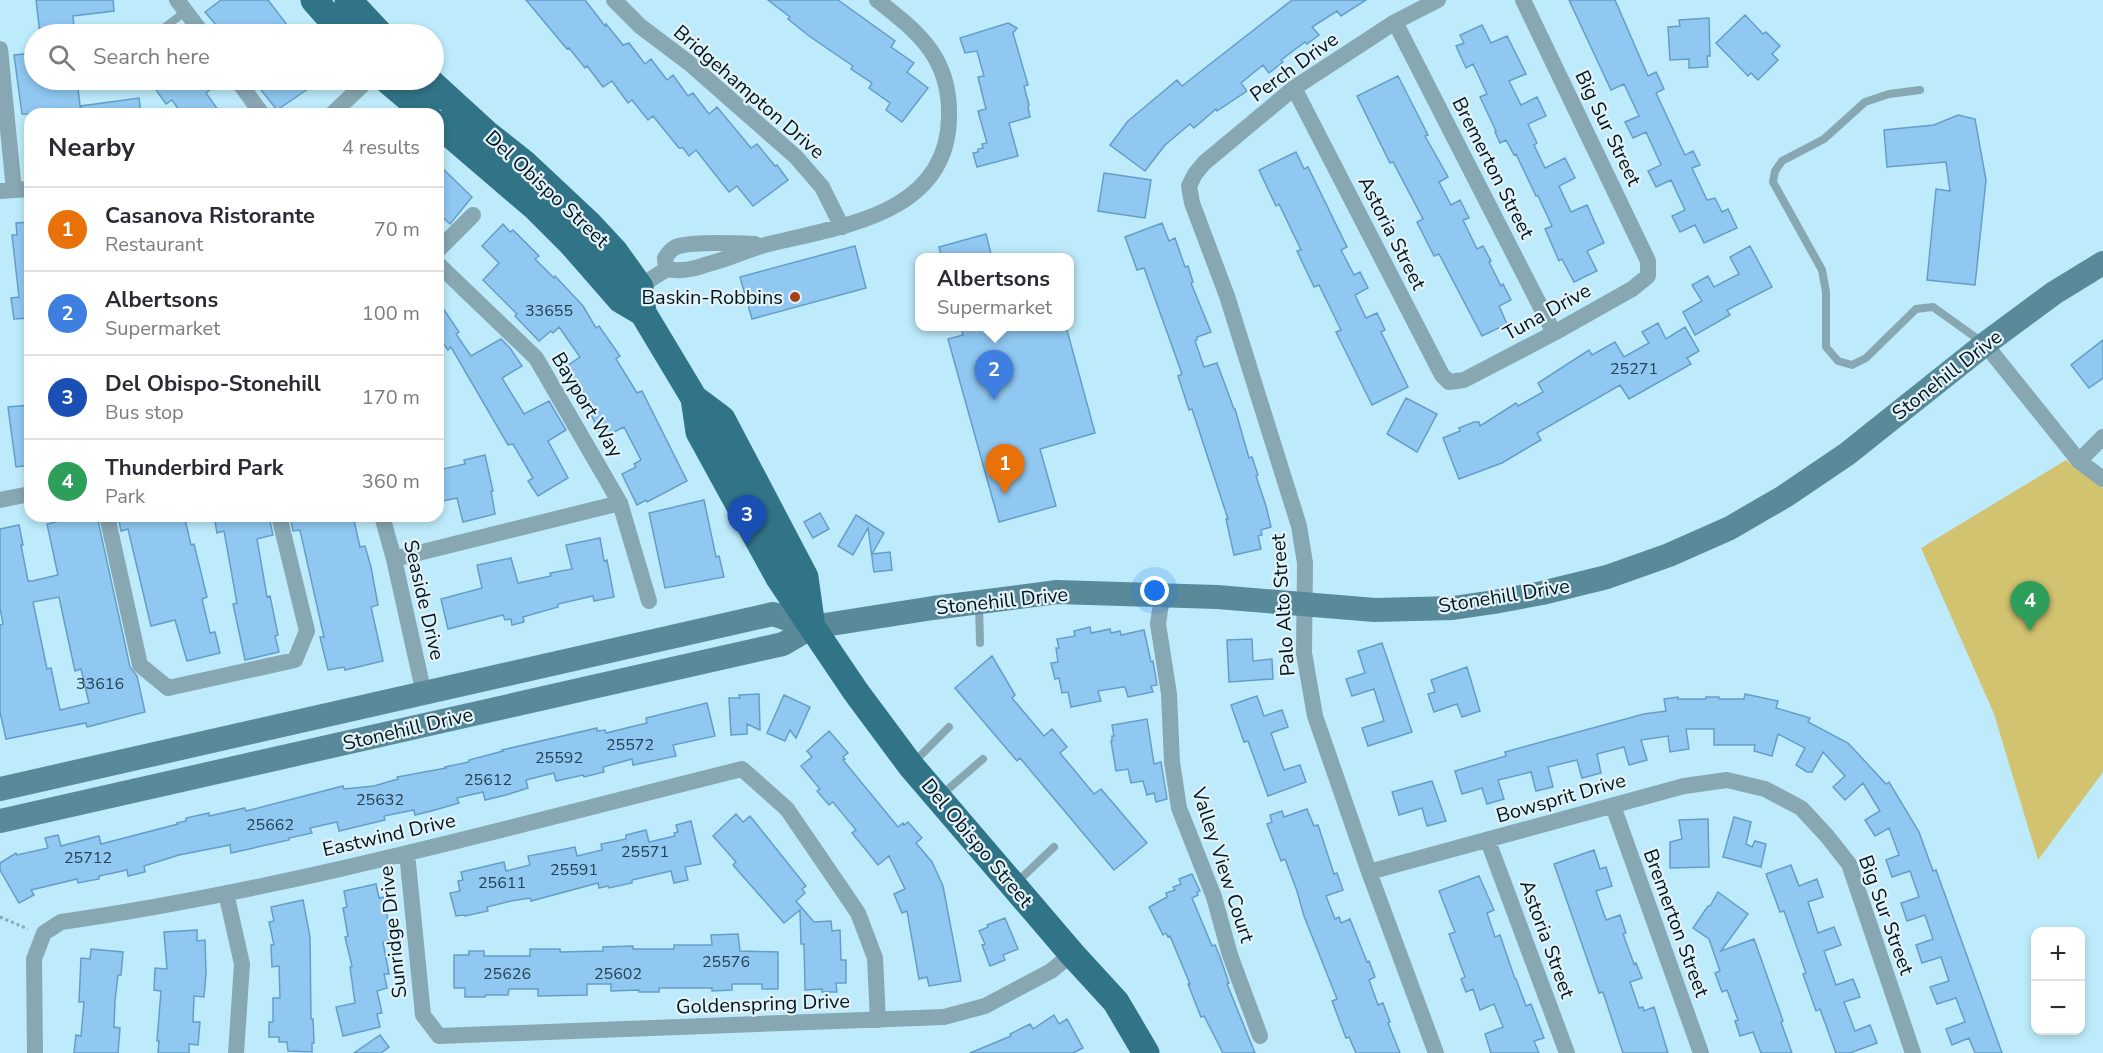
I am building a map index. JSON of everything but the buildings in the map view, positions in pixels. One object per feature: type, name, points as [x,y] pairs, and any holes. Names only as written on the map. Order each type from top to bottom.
[{"type":"main road","points":[[314,0],[335,24]]},
{"type":"main road","points":[[348,0],[371,24]]},
{"type":"main road","points":[[399,90],[420,108]]},
{"type":"main road","name":"Del Obispo Street","points":[[439,90],[486,133],[524,163],[588,223],[615,252],[635,300],[694,398],[699,432],[779,578],[856,692],[911,766],[1116,1002],[1146,1053]]},
{"type":"main road","name":"Del Obispo Street","points":[[444,129],[535,207],[572,244],[635,300]]},
{"type":"main road","name":"Stonehill Drive","points":[[0,821],[783,644],[813,627],[1057,592],[1218,597],[1375,610],[1453,608],[1542,593],[1607,577],[1669,555],[1730,528],[1794,490],[1847,454],[1985,344],[2054,293],[2103,263]]},
{"type":"main road","name":"Stonehill Drive","points":[[0,789],[773,614],[813,627]]},
{"type":"main road","points":[[394,733],[424,694]]},
{"type":"street","name":"Bridgehampton Drive","points":[[614,0],[640,26],[689,63],[796,157],[822,187],[842,227]]},
{"type":"street","points":[[635,300],[666,270],[683,270],[709,264],[765,245],[870,219],[891,210],[909,198],[926,182],[938,164],[946,143],[950,105],[947,87],[933,53],[922,37],[877,0]]},
{"type":"street","name":"Perch Drive","points":[[1189,186],[1204,163],[1294,88],[1395,22],[1438,0]]},
{"type":"street","name":"Big Sur Street","points":[[1523,0],[1648,261],[1648,276]]},
{"type":"street","points":[[182,5],[196,24]]},
{"type":"street","name":"Bremerton Street","points":[[1395,22],[1554,333]]},
{"type":"street","points":[[0,49],[15,190]]},
{"type":"street","name":"Astoria Street","points":[[1294,88],[1442,375],[1449,382],[1464,380]]},
{"type":"street","points":[[244,90],[258,108]]},
{"type":"street","points":[[339,108],[358,90]]},
{"type":"street","name":"Palo Alto Street","points":[[1189,186],[1192,203],[1227,296],[1299,526],[1305,563],[1304,653],[1315,716],[1369,872],[1436,1053]]},
{"type":"street","points":[[444,244],[473,215]]},
{"type":"street","points":[[666,270],[665,258],[671,250],[678,246],[724,243],[765,245]]},
{"type":"street","name":"Bayport Way","points":[[444,270],[536,358],[620,502],[649,601]]},
{"type":"street","name":"Tuna Drive","points":[[1464,380],[1632,289],[1648,276]]},
{"type":"street","points":[[1985,344],[2079,460],[2103,479]]},
{"type":"street","points":[[2079,460],[2103,437]]},
{"type":"street","points":[[0,500],[24,495]]},
{"type":"street","points":[[394,559],[620,502]]},
{"type":"street","points":[[108,522],[140,665],[168,688],[295,660],[307,632],[280,522]]},
{"type":"street","name":"Seaside Drive","points":[[384,522],[424,694]]},
{"type":"street","name":"Valley View Court","points":[[1162,596],[1158,624],[1169,694],[1172,762],[1179,808],[1214,897],[1230,955],[1260,1036]]},
{"type":"street","name":"Eastwind Drive","points":[[44,933],[61,922],[226,893],[406,853],[742,769],[787,809],[858,913],[875,958],[878,1020]]},
{"type":"street","name":"Bowsprit Drive","points":[[1369,872],[1684,786],[1727,780],[1765,789]]},
{"type":"street","name":"Big Sur Street","points":[[1765,789],[1801,808],[1849,864],[1913,1053]]},
{"type":"street","name":"Bremerton Street","points":[[1612,806],[1701,1053]]},
{"type":"street","name":"Astoria Street","points":[[1488,841],[1567,1053]]},
{"type":"street","name":"Sunridge Drive","points":[[406,853],[423,1015],[439,1036]]},
{"type":"street","points":[[226,893],[242,964],[236,1053]]},
{"type":"street","points":[[35,1053],[34,959],[44,933]]},
{"type":"street","name":"Goldenspring Drive","points":[[439,1036],[944,1017],[985,1006],[1051,970],[1072,954]]},
{"type":"lane","points":[[165,24],[182,5]]},
{"type":"lane","points":[[1920,90],[1888,94],[1865,102],[1824,139],[1782,161],[1775,171],[1773,182],[1822,270],[1826,292],[1826,348],[1838,361],[1852,365],[1866,358],[1916,309],[1933,307],[1985,344]]},
{"type":"lane","points":[[979,602],[980,643]]},
{"type":"lane","points":[[911,766],[949,727]]},
{"type":"lane","points":[[938,797],[983,759]]},
{"type":"lane","points":[[1013,886],[1054,847]]},
{"type":"path","points":[[0,917],[24,928],[44,933]]},
{"type":"shaded area","points":[[2066,460],[2103,488],[2103,772],[2038,860],[1994,714],[1921,548]]},
{"type":"place","name":"Baskin-Robbins","points":[[795,297]]},
{"type":"place","name":"Albertsons","points":[[994,400]]},
{"type":"place","name":"Casanova Ristorante","points":[[1005,494]]},
{"type":"place","name":"Del Obispo-Stonehill","points":[[747,545]]},
{"type":"place","name":"Thunderbird Park","points":[[2030,631]]}]
